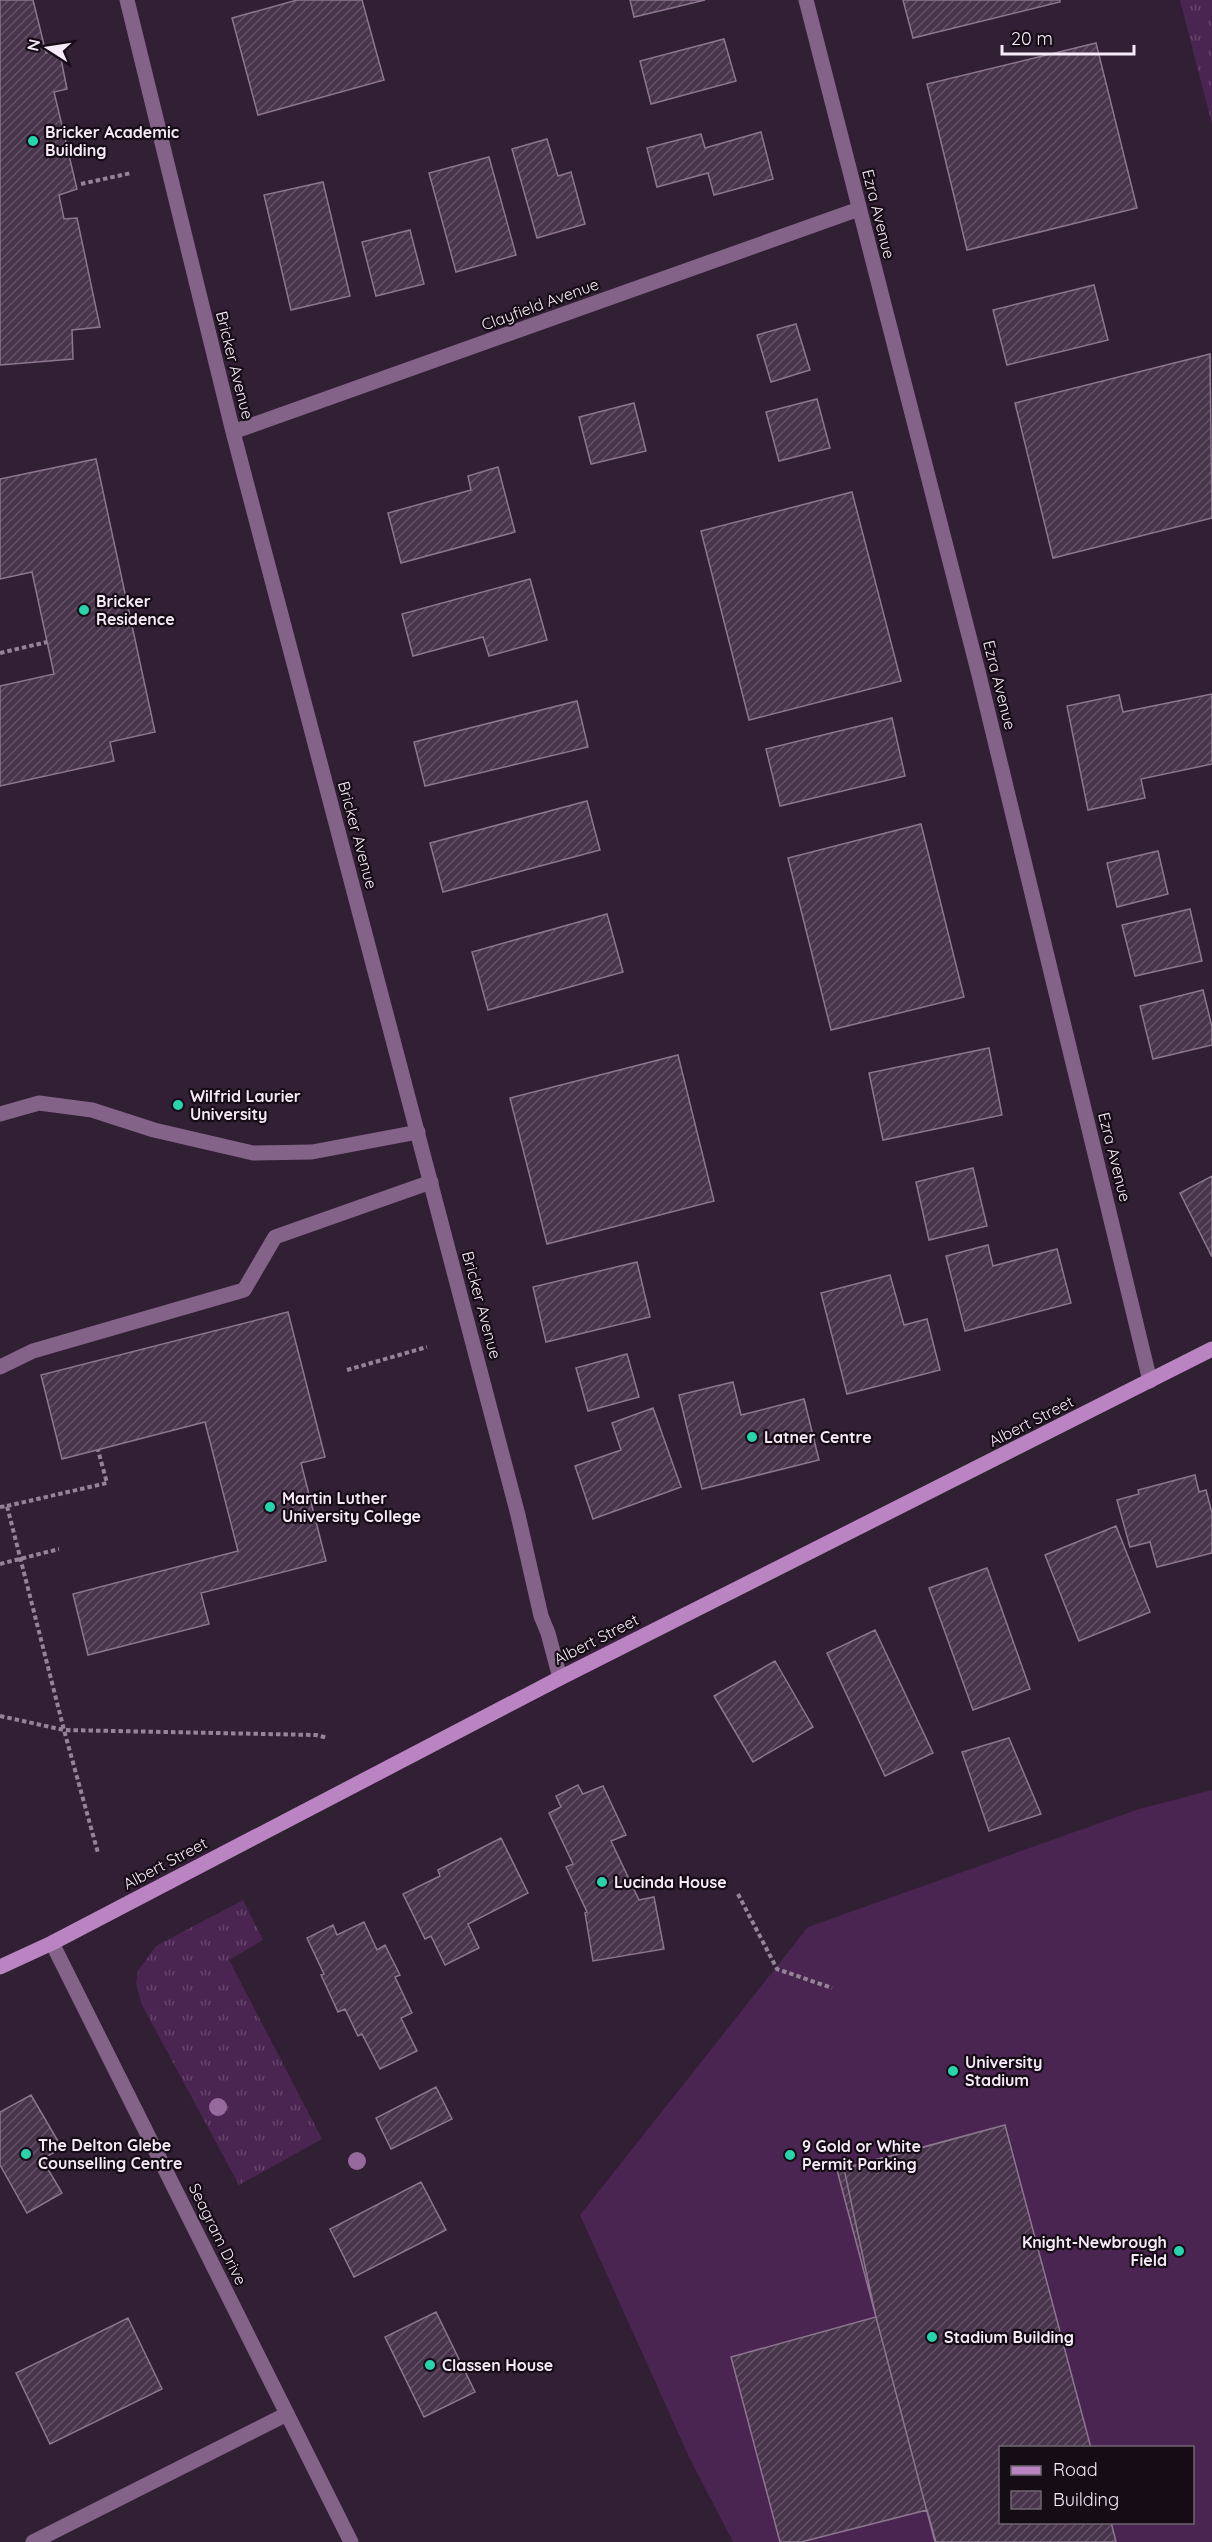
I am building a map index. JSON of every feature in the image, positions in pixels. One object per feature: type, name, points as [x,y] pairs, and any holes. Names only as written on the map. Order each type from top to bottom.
[{"type":"street","name":"Bricker Avenue","points":[[127,0],[233,432],[518,1515],[541,1616],[560,1677]]},
{"type":"street","name":"Ezra Avenue","points":[[806,0],[979,675],[1150,1381]]},
{"type":"street","name":"Clayfield Avenue","points":[[233,432],[859,209]]},
{"type":"street","points":[[0,1114],[39,1104],[92,1110],[154,1130],[253,1153],[312,1152],[418,1132]]},
{"type":"street","points":[[0,1367],[33,1351],[244,1290],[275,1237],[431,1182]]},
{"type":"street","name":"Albert Street","points":[[0,1967],[560,1677],[1212,1349]]},
{"type":"street","name":"Seagram Drive","points":[[52,1942],[351,2542]]},
{"type":"street","points":[[33,2542],[287,2415]]},
{"type":"path","points":[[81,184],[131,173]]},
{"type":"path","points":[[0,653],[47,642]]},
{"type":"path","points":[[347,1370],[427,1347]]},
{"type":"path","points":[[0,1507],[107,1483],[98,1450]]},
{"type":"path","points":[[7,1506],[98,1853]]},
{"type":"path","points":[[0,1564],[59,1549]]},
{"type":"path","points":[[0,1716],[64,1730],[316,1735],[328,1738]]},
{"type":"path","points":[[738,1894],[777,1969],[832,1988]]},
{"type":"green space","points":[[1180,0],[1212,0],[1212,124]]},
{"type":"green space","name":"University Stadium","points":[[1212,1790],[1212,2542],[733,2542],[690,2459],[580,2215],[808,1927],[1139,1809]]},
{"type":"green space","points":[[243,1900],[263,1940],[229,1960],[322,2139],[239,2185],[142,2005],[136,1983],[138,1971],[156,1946]]},
{"type":"building","name":"Bricker Academic Building","points":[[0,0],[33,0],[46,53],[59,49],[67,89],[54,92],[77,189],[59,195],[64,219],[77,218],[100,327],[72,330],[73,359],[0,365]]},
{"type":"building","points":[[297,0],[362,0],[384,80],[258,115],[232,18]]},
{"type":"building","points":[[630,0],[705,0],[634,17]]},
{"type":"building","points":[[903,0],[1060,0],[1060,2],[913,38]]},
{"type":"building","points":[[724,39],[736,81],[651,104],[640,61]]},
{"type":"building","points":[[1096,43],[1137,208],[967,250],[927,84]]},
{"type":"building","points":[[761,132],[773,179],[714,195],[708,173],[657,187],[647,148],[701,134],[705,148]]},
{"type":"building","points":[[547,139],[558,176],[571,172],[585,224],[537,238],[512,149]]},
{"type":"building","points":[[489,157],[516,255],[456,272],[429,173]]},
{"type":"building","points":[[323,182],[350,296],[291,310],[264,195]]},
{"type":"building","points":[[410,230],[424,284],[376,296],[362,242]]},
{"type":"building","points":[[1094,285],[1108,340],[1007,365],[993,310]]},
{"type":"building","points":[[796,324],[810,370],[771,382],[757,335]]},
{"type":"building","points":[[1210,354],[1212,518],[1053,558],[1015,403]]},
{"type":"building","points":[[817,399],[830,448],[779,461],[766,412]]},
{"type":"building","points":[[634,403],[646,451],[591,464],[579,417]]},
{"type":"building","name":"Bricker Residence","points":[[96,459],[155,732],[110,742],[114,761],[0,786],[0,686],[54,674],[32,572],[0,579],[0,479]]},
{"type":"building","points":[[498,467],[515,532],[401,563],[388,513],[471,490],[468,476]]},
{"type":"building","points":[[852,492],[901,681],[749,720],[701,531]]},
{"type":"building","points":[[530,579],[547,640],[489,656],[483,637],[413,656],[402,614]]},
{"type":"building","points":[[1212,694],[1212,764],[1141,779],[1145,798],[1088,810],[1067,706],[1119,695],[1123,712]]},
{"type":"building","points":[[577,701],[588,747],[425,786],[414,742]]},
{"type":"building","points":[[892,718],[905,776],[780,806],[766,749]]},
{"type":"building","points":[[587,801],[600,850],[443,892],[430,843]]},
{"type":"building","points":[[921,824],[964,997],[831,1030],[788,858]]},
{"type":"building","points":[[1158,851],[1168,894],[1117,907],[1107,863]]},
{"type":"building","points":[[1190,909],[1202,961],[1135,976],[1122,925]]},
{"type":"building","points":[[607,914],[623,972],[488,1010],[472,952]]},
{"type":"building","points":[[1203,990],[1212,1027],[1212,1045],[1153,1059],[1140,1006]]},
{"type":"building","points":[[989,1048],[1002,1115],[883,1140],[869,1073]]},
{"type":"building","points":[[678,1055],[714,1201],[547,1244],[510,1098]]},
{"type":"building","points":[[973,1168],[987,1226],[929,1240],[916,1182]]},
{"type":"building","points":[[1212,1176],[1212,1257],[1180,1193]]},
{"type":"building","points":[[988,1245],[993,1266],[1057,1249],[1071,1303],[965,1331],[946,1256]]},
{"type":"building","points":[[637,1262],[650,1317],[546,1342],[533,1287]]},
{"type":"building","points":[[890,1275],[904,1325],[927,1319],[940,1370],[847,1394],[821,1293]]},
{"type":"building","name":"Martin Luther University College","points":[[288,1312],[325,1457],[301,1463],[326,1561],[201,1593],[209,1624],[88,1655],[73,1594],[238,1551],[205,1422],[62,1459],[41,1375]]},
{"type":"building","points":[[627,1354],[639,1397],[588,1411],[576,1368]]},
{"type":"building","name":"Latner Centre","points":[[733,1382],[741,1415],[804,1399],[819,1460],[702,1489],[679,1395]]},
{"type":"building","points":[[653,1408],[681,1487],[593,1519],[575,1466],[621,1450],[612,1423]]},
{"type":"building","points":[[1195,1475],[1199,1492],[1206,1490],[1212,1513],[1212,1553],[1157,1567],[1150,1542],[1130,1547],[1117,1500],[1139,1494],[1138,1490]]},
{"type":"building","points":[[1116,1526],[1150,1612],[1079,1641],[1045,1555]]},
{"type":"building","points":[[987,1568],[1030,1689],[973,1710],[929,1588]]},
{"type":"building","points":[[875,1630],[933,1753],[885,1776],[827,1653]]},
{"type":"building","points":[[775,1661],[813,1727],[753,1762],[714,1696]]},
{"type":"building","points":[[1009,1738],[1041,1814],[989,1831],[962,1752]]},
{"type":"building","name":"Lucinda House","points":[[578,1785],[583,1794],[603,1786],[626,1835],[611,1841],[639,1900],[654,1897],[664,1949],[593,1961],[585,1913],[587,1912],[566,1867],[573,1864],[549,1813],[561,1807],[556,1796]]},
{"type":"building","points":[[501,1838],[528,1893],[468,1924],[479,1948],[445,1965],[431,1936],[425,1939],[403,1894],[440,1876],[438,1870]]},
{"type":"building","points":[[364,1922],[377,1950],[385,1945],[400,1975],[395,1977],[412,2013],[401,2018],[417,2051],[380,2069],[362,2034],[358,2036],[345,2009],[338,2012],[307,1938],[333,1925],[337,1935]]},
{"type":"building","points":[[436,2087],[452,2119],[391,2149],[376,2118]]},
{"type":"building","name":"The Delton Glebe Counselling Centre","points":[[31,2095],[62,2148],[42,2159],[62,2193],[27,2213],[0,2165],[0,2112]]},
{"type":"building","name":"Stadium Building","points":[[1005,2125],[1090,2446],[999,2446],[999,2524],[1112,2524],[1116,2542],[936,2542],[927,2510],[801,2542],[780,2542],[731,2357],[876,2317],[844,2169]]},
{"type":"building","name":"Stadium Building","points":[[1005,2125],[1090,2446],[999,2446],[999,2524],[1112,2524],[1116,2542],[935,2542],[837,2170]]},
{"type":"building","points":[[421,2182],[446,2230],[354,2277],[330,2229]]},
{"type":"building","name":"Classen House","points":[[436,2312],[475,2392],[424,2417],[385,2337]]},
{"type":"building","points":[[128,2318],[162,2389],[50,2444],[16,2373]]},
{"type":"place","name":"Bricker Academic Building","points":[[33,141]]},
{"type":"place","name":"Bricker Residence","points":[[84,610]]},
{"type":"place","name":"Wilfrid Laurier University","points":[[178,1105]]},
{"type":"place","name":"Latner Centre","points":[[752,1437]]},
{"type":"place","name":"Martin Luther University College","points":[[270,1507]]},
{"type":"place","name":"Lucinda House","points":[[602,1882]]},
{"type":"place","name":"University Stadium","points":[[953,2071]]},
{"type":"place","name":"The Delton Glebe Counselling Centre","points":[[26,2154]]},
{"type":"place","name":"9 Gold or White Permit Parking","points":[[790,2155]]},
{"type":"place","name":"Knight-Newbrough Field","points":[[1179,2251]]},
{"type":"place","name":"Stadium Building","points":[[932,2337]]},
{"type":"place","name":"Classen House","points":[[430,2365]]}]
